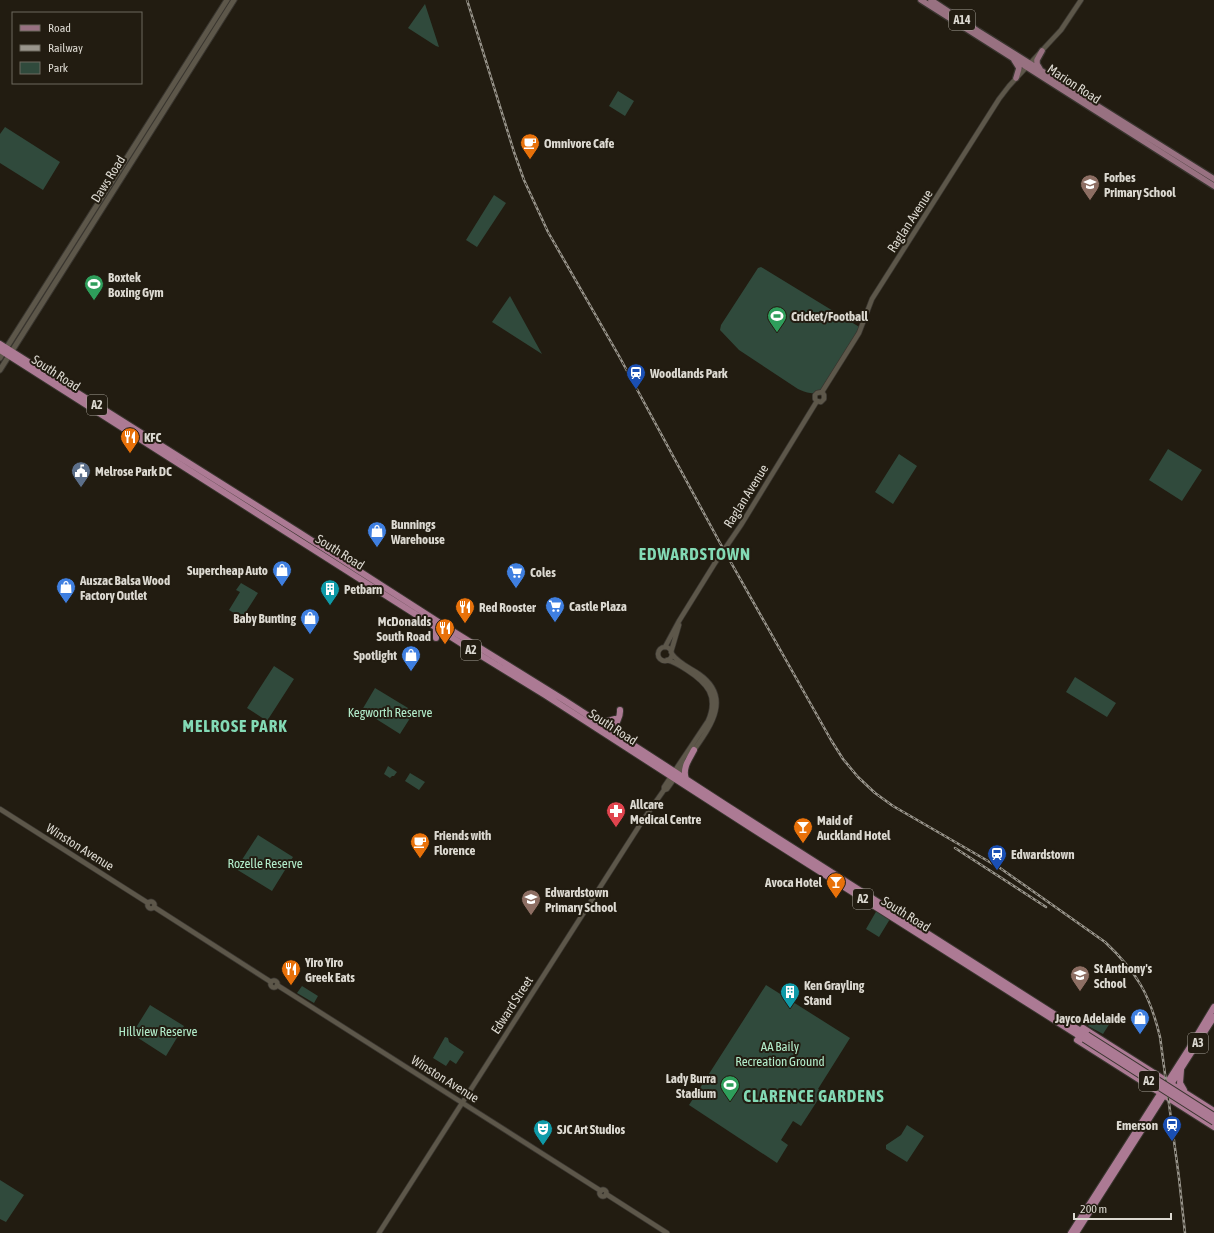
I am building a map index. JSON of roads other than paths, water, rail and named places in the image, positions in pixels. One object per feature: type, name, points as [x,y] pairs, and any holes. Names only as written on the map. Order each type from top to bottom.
[{"type":"highway","name":"South Road","points":[[0,344],[6,351],[436,627],[674,775],[1030,1005],[1214,1116]]},
{"type":"highway","name":"South Road","points":[[6,351],[18,355],[618,735],[674,775],[686,779],[1043,1007],[1085,1037],[1214,1122]]},
{"type":"highway","points":[[436,627],[436,638]]},
{"type":"highway","points":[[618,735],[615,726],[620,710]]},
{"type":"highway","points":[[600,724],[615,719]]},
{"type":"highway","points":[[686,779],[684,773],[685,769],[694,750]]},
{"type":"highway","points":[[1030,1005],[1078,1040],[1214,1127]]},
{"type":"highway","points":[[1043,1007],[1060,1014],[1085,1029],[1214,1111]]},
{"type":"highway","name":"A3","points":[[1170,1083],[1214,1007]]},
{"type":"highway","name":"A3","points":[[1121,1159],[1150,1109],[1181,1068],[1214,1017]]},
{"type":"highway","points":[[1181,1068],[1180,1083],[1186,1093]]},
{"type":"highway","points":[[1150,1109],[1153,1096],[1149,1085],[1154,1073]]},
{"type":"highway","points":[[1178,1104],[1186,1093]]},
{"type":"highway","name":"A3","points":[[1071,1233],[1086,1213],[1162,1094]]},
{"type":"highway","name":"A3","points":[[1076,1233],[1086,1213]]},
{"type":"main road","name":"Daws Road","points":[[0,370],[6,351],[227,0]]},
{"type":"main road","name":"Daws Road","points":[[0,358],[18,340],[234,0]]},
{"type":"main road","name":"Marion Road","points":[[921,0],[1012,58],[1041,70],[1214,179]]},
{"type":"main road","name":"Marion Road","points":[[931,0],[1214,186]]},
{"type":"main road","points":[[1041,70],[1037,64],[1037,60],[1042,51]]},
{"type":"main road","points":[[1012,58],[1017,63],[1019,68],[1016,78]]},
{"type":"main road","points":[[18,340],[16,351],[18,355]]},
{"type":"street","name":"Raglan Avenue","points":[[665,647],[679,621],[741,525],[817,402],[821,402],[824,399],[822,392],[859,333],[872,300],[1000,100],[1016,78],[1061,30],[1081,0]]},
{"type":"street","name":"Raglan Avenue","points":[[671,653],[678,631],[679,621]]},
{"type":"street","points":[[665,647],[668,648],[677,660],[698,673],[706,680],[713,689],[717,708],[705,734],[674,775],[708,721],[712,710],[712,702],[707,687],[701,680],[674,662],[661,660],[658,654],[661,648],[665,647]]},
{"type":"street","points":[[668,660],[671,653]]},
{"type":"street","name":"Edward Street","points":[[380,1233],[643,820],[664,790],[664,787],[674,775]]},
{"type":"street","name":"Winston Avenue","points":[[0,809],[148,903],[153,902],[155,904],[154,907],[271,982],[276,980],[278,983],[277,986],[600,1191],[601,1196],[606,1194],[667,1233]]},
{"type":"railway","points":[[467,0],[514,152],[524,180],[548,232],[619,356],[720,543],[843,759],[858,777],[875,793],[893,806],[1000,868],[1105,942],[1126,964],[1141,985],[1152,1009],[1160,1037],[1185,1233]]},
{"type":"railway","points":[[955,848],[1046,907]]},
{"type":"place","name":"Omnivore Cafe","points":[[530,160]]},
{"type":"place","name":"Forbes Primary School","points":[[1090,201]]},
{"type":"place","name":"Boxtek Boxing Gym","points":[[94,301]]},
{"type":"place","name":"Cricket/Football","points":[[777,333]]},
{"type":"place","name":"Woodlands Park","points":[[636,390]]},
{"type":"place","name":"KFC","points":[[130,454]]},
{"type":"place","name":"Melrose Park DC","points":[[81,488]]},
{"type":"place","name":"Bunnings Warehouse","points":[[377,548]]},
{"type":"place","name":"Supercheap Auto","points":[[282,587]]},
{"type":"place","name":"Coles","points":[[516,589]]},
{"type":"place","name":"Auszac Balsa Wood Factory Outlet","points":[[66,604]]},
{"type":"place","name":"Petbarn","points":[[330,606]]},
{"type":"place","name":"Castle Plaza","points":[[555,623]]},
{"type":"place","name":"Red Rooster","points":[[465,624]]},
{"type":"place","name":"Baby Bunting","points":[[310,635]]},
{"type":"place","name":"McDonalds South Road","points":[[445,645]]},
{"type":"place","name":"Spotlight","points":[[411,672]]},
{"type":"place","name":"Allcare Medical Centre","points":[[616,828]]},
{"type":"place","name":"Maid of Auckland Hotel","points":[[803,844]]},
{"type":"place","name":"Friends with Florence","points":[[420,859]]},
{"type":"place","name":"Edwardstown","points":[[997,871]]},
{"type":"place","name":"Avoca Hotel","points":[[836,899]]},
{"type":"place","name":"Edwardstown Primary School","points":[[531,916]]},
{"type":"place","name":"Yiro Yiro Greek Eats","points":[[291,986]]},
{"type":"place","name":"St Anthony's School","points":[[1080,992]]},
{"type":"place","name":"Ken Grayling Stand","points":[[790,1009]]},
{"type":"place","name":"Jayco Adelaide","points":[[1140,1035]]},
{"type":"place","name":"Lady Burra Stadium","points":[[730,1102]]},
{"type":"place","name":"Emerson","points":[[1172,1142]]},
{"type":"place","name":"SJC Art Studios","points":[[543,1146]]},
{"type":"district","name":"EDWARDSTOWN","points":[[695,554]]},
{"type":"district","name":"MELROSE PARK","points":[[235,726]]},
{"type":"district","name":"CLARENCE GARDENS","points":[[814,1096]]},
{"type":"park label","name":"Kegworth Reserve","points":[[390,712]]},
{"type":"park label","name":"Rozelle Reserve","points":[[265,863]]},
{"type":"park label","name":"Hillview Reserve","points":[[158,1031]]},
{"type":"park label","name":"AA Baily Recreation Ground","points":[[780,1054]]}]
